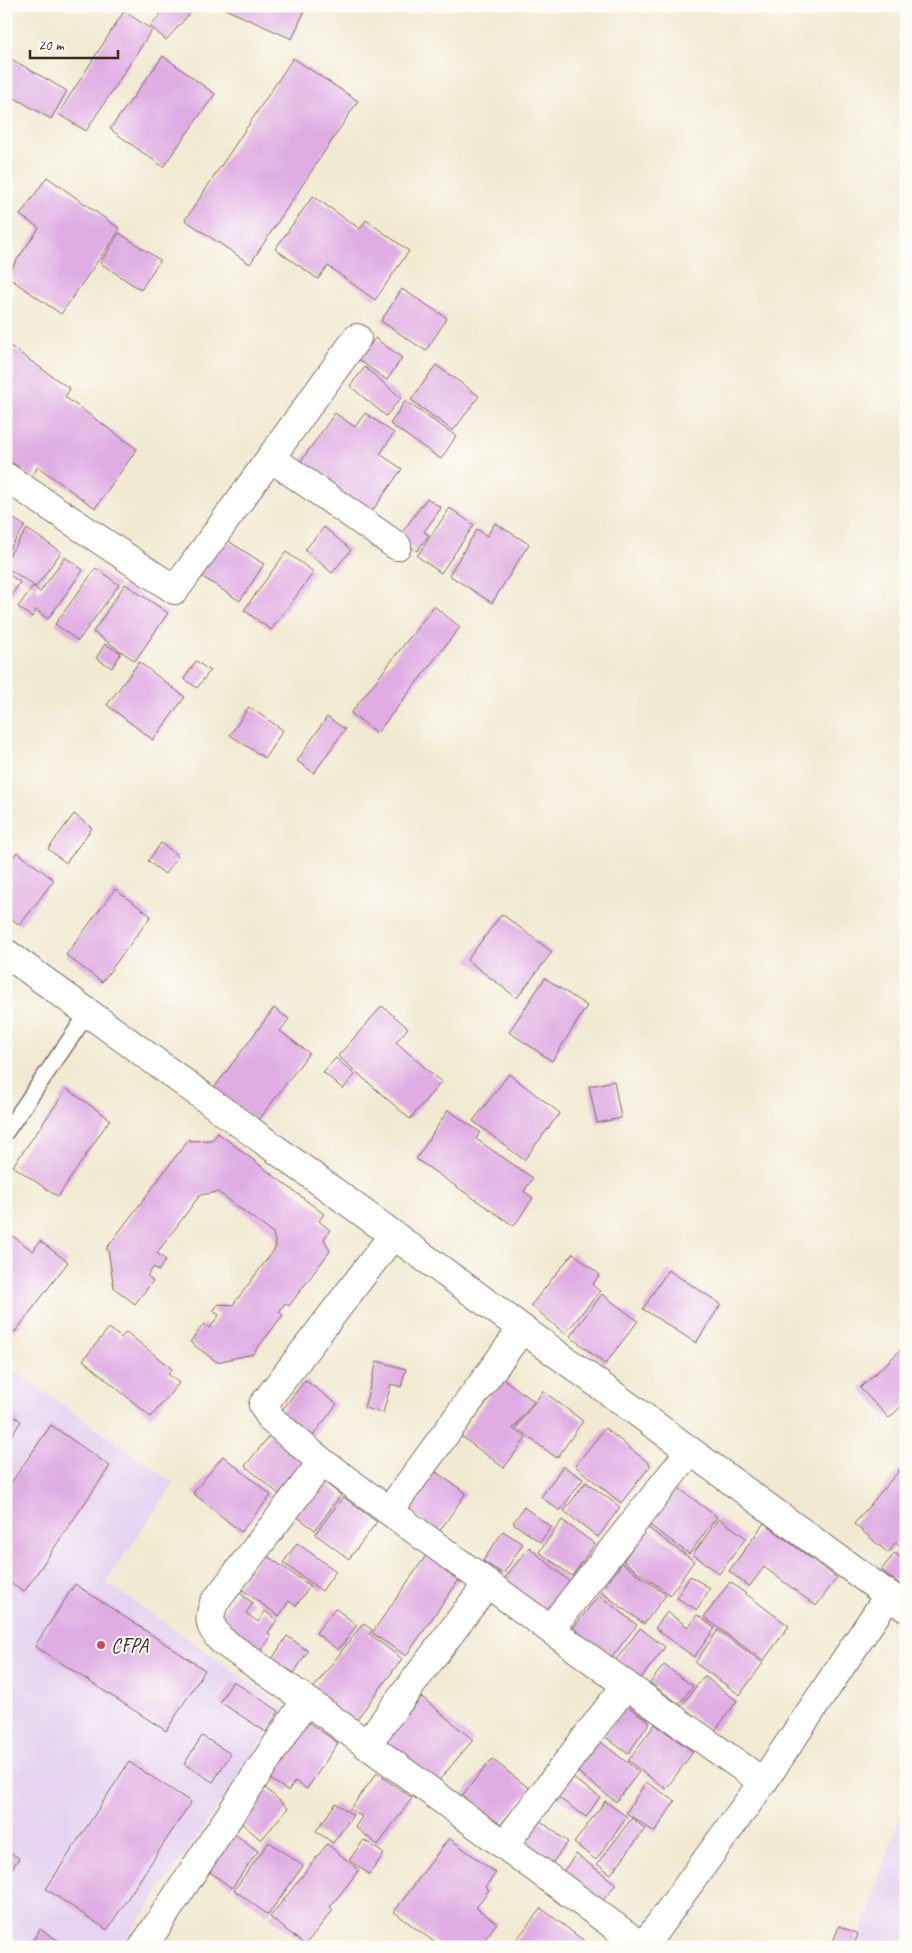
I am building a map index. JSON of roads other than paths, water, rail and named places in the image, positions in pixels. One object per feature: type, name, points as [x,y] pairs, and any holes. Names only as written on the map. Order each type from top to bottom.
[{"type":"street","points":[[6,477],[175,590],[357,338]]},
{"type":"street","points":[[271,458],[397,546]]},
{"type":"street","points":[[6,953],[897,1601],[643,1947],[221,1640],[213,1630],[209,1617],[214,1603],[322,1462]]},
{"type":"street","points":[[393,1235],[263,1404],[272,1420],[322,1462],[626,1685],[763,1782]]},
{"type":"street","points":[[389,1511],[522,1328]]},
{"type":"street","points":[[550,1629],[690,1451]]},
{"type":"street","points":[[366,1745],[488,1583]]},
{"type":"street","points":[[504,1845],[626,1685]]},
{"type":"street","points":[[143,1947],[306,1700]]},
{"type":"lane","points":[[6,1132],[88,1013]]},
{"type":"place","name":"CFPA","points":[[101,1645]]}]
